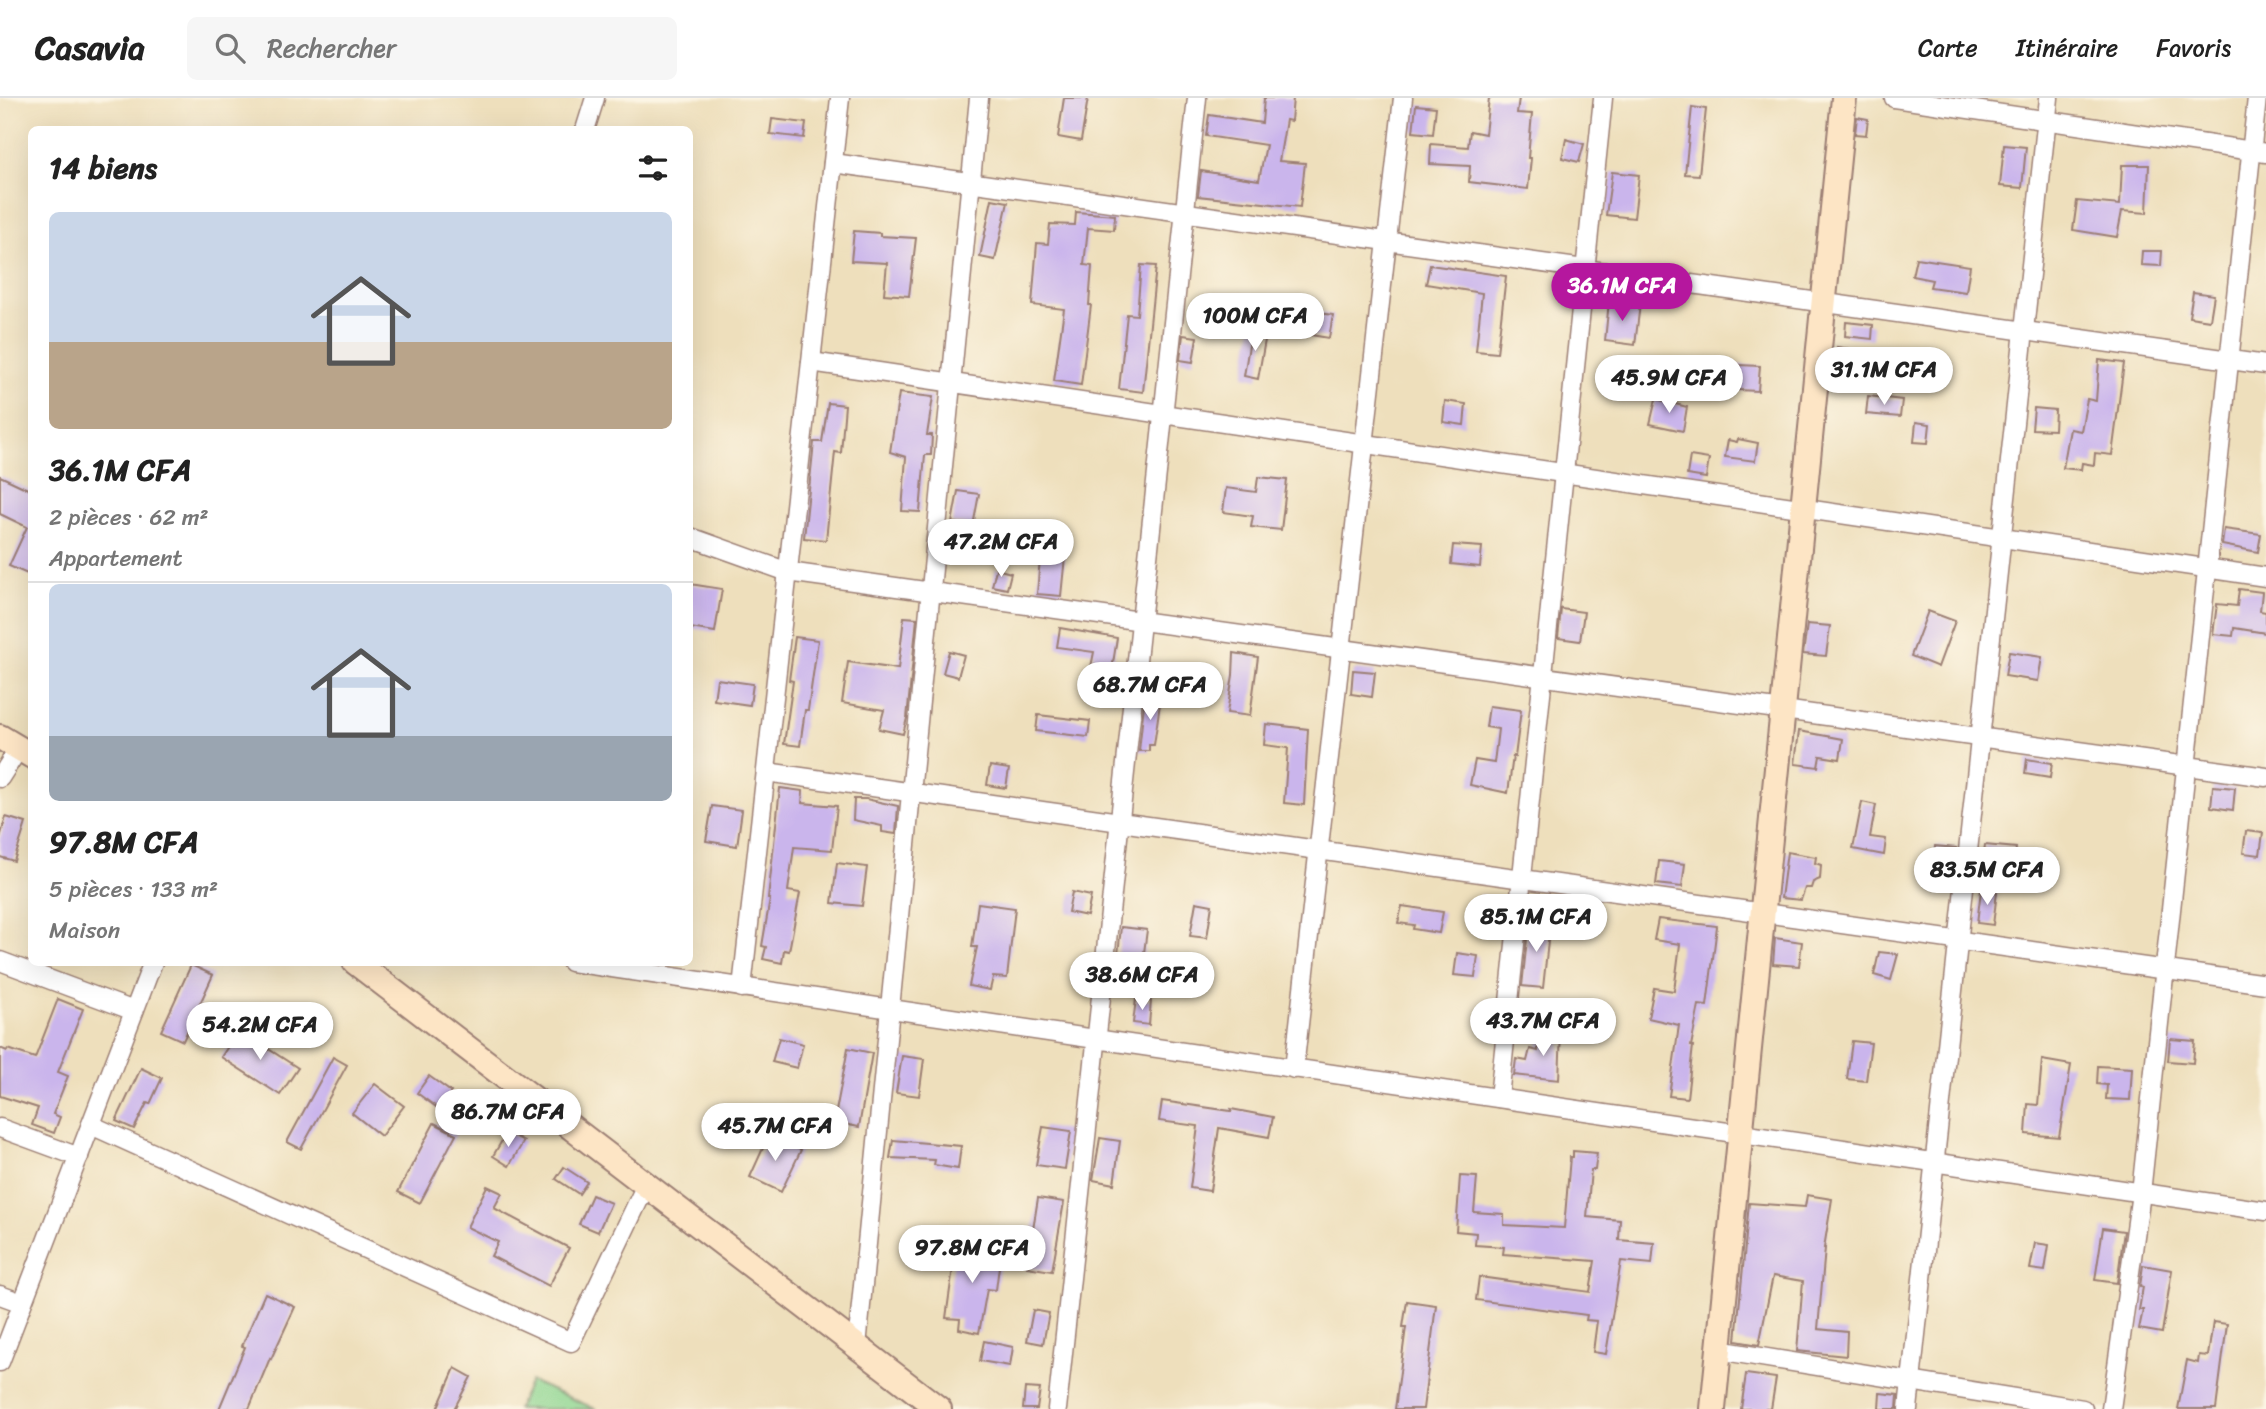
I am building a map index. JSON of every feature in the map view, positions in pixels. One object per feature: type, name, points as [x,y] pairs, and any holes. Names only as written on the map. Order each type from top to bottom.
[{"type":"main road","points":[[1713,1409],[1844,98]]},
{"type":"main road","points":[[360,966],[939,1409]]},
{"type":"street","points":[[586,126],[595,98]]},
{"type":"street","points":[[742,988],[840,98]]},
{"type":"street","points":[[857,1346],[979,98]]},
{"type":"street","points":[[1057,1409],[1197,98]]},
{"type":"street","points":[[1294,1069],[1403,98]]},
{"type":"street","points":[[1499,1098],[1603,98]]},
{"type":"street","points":[[1894,98],[2259,152]]},
{"type":"street","points":[[1909,1409],[2049,98]]},
{"type":"street","points":[[2111,1409],[2141,1193],[2229,359],[2259,152],[2257,98]]},
{"type":"street","points":[[833,163],[2266,365]]},
{"type":"street","points":[[811,362],[2266,577]]},
{"type":"street","points":[[693,538],[788,572],[2266,777]]},
{"type":"street","points":[[0,778],[17,747]]},
{"type":"street","points":[[766,772],[2266,984]]},
{"type":"street","points":[[0,961],[134,1011]]},
{"type":"street","points":[[0,1362],[151,966]]},
{"type":"street","points":[[597,966],[2266,1211]]},
{"type":"street","points":[[91,1125],[571,1342],[646,1185]]},
{"type":"street","points":[[0,1128],[79,1157]]},
{"type":"street","points":[[0,1295],[22,1303]]},
{"type":"street","points":[[1718,1350],[2083,1409]]},
{"type":"green space","points":[[530,1381],[596,1409],[517,1409]]},
{"type":"building","points":[[1064,98],[1088,98],[1081,141],[1058,137]]},
{"type":"building","points":[[1264,98],[1293,98],[1291,121],[1286,120],[1279,161],[1305,163],[1300,207],[1198,196],[1201,171],[1259,180],[1266,145],[1206,136],[1209,115],[1262,123]]},
{"type":"building","points":[[1489,98],[1519,98],[1517,113],[1532,114],[1528,189],[1469,182],[1470,166],[1430,164],[1431,144],[1468,147],[1470,131],[1485,134]]},
{"type":"building","points":[[1416,105],[1436,107],[1433,134],[1413,132]]},
{"type":"building","points":[[1692,107],[1706,109],[1699,175],[1685,174]]},
{"type":"building","points":[[1857,117],[1868,119],[1866,135],[1855,134]]},
{"type":"building","points":[[772,119],[806,123],[804,138],[770,134]]},
{"type":"building","points":[[1566,139],[1584,144],[1579,162],[1562,158]]},
{"type":"building","points":[[2004,145],[2026,147],[2022,188],[2000,186]]},
{"type":"building","points":[[2122,165],[2149,165],[2147,213],[2122,211],[2117,237],[2073,230],[2077,201],[2120,205]]},
{"type":"building","points":[[1612,172],[1639,175],[1634,218],[1606,215]]},
{"type":"building","points":[[992,199],[1008,202],[995,260],[980,257]]},
{"type":"building","points":[[1076,212],[1115,215],[1114,230],[1088,228],[1084,265],[1092,266],[1091,305],[1081,385],[1054,381],[1064,309],[1032,305],[1037,243],[1048,244],[1050,224],[1075,225]]},
{"type":"building","points":[[854,231],[916,238],[909,296],[884,294],[887,263],[851,261]]},
{"type":"building","points":[[2142,251],[2162,251],[2161,266],[2141,265]]},
{"type":"building","points":[[1916,258],[1970,266],[1966,292],[1930,287],[1932,280],[1912,276]]},
{"type":"building","points":[[1141,265],[1156,266],[1143,392],[1119,389],[1127,314],[1137,315]]},
{"type":"building","points":[[1430,265],[1506,276],[1497,353],[1476,351],[1482,293],[1426,284]]},
{"type":"building","points":[[2193,292],[2214,295],[2210,320],[2189,317]]},
{"type":"building","points":[[1609,301],[1640,304],[1635,345],[1605,341]]},
{"type":"building","points":[[1271,305],[1333,315],[1329,338],[1269,328]]},
{"type":"building","points":[[1846,322],[1873,325],[1872,339],[1845,336]]},
{"type":"building","points":[[1252,327],[1267,329],[1258,379],[1244,376]]},
{"type":"building","points":[[1183,335],[1197,337],[1193,362],[1180,360]]},
{"type":"building","points":[[1837,347],[1851,349],[1848,374],[1833,372]]},
{"type":"building","points":[[2099,360],[2124,363],[2112,455],[2095,453],[2094,465],[2082,463],[2081,470],[2063,468],[2070,429],[2081,431],[2087,399],[2096,401]]},
{"type":"building","points":[[1739,365],[1760,366],[1758,391],[1738,390]]},
{"type":"building","points":[[899,393],[933,397],[927,435],[932,435],[931,455],[925,455],[920,512],[902,511],[906,457],[890,452]]},
{"type":"building","points":[[1868,396],[1902,400],[1900,417],[1866,414]]},
{"type":"building","points":[[1656,399],[1687,407],[1683,431],[1650,424]]},
{"type":"building","points":[[1445,401],[1466,404],[1464,425],[1443,422]]},
{"type":"building","points":[[828,403],[845,405],[841,453],[835,452],[826,540],[804,538],[814,442],[822,442]]},
{"type":"building","points":[[2034,408],[2055,410],[2054,430],[2032,429]]},
{"type":"building","points":[[1916,422],[1930,424],[1928,443],[1914,442]]},
{"type":"building","points":[[1738,439],[1758,443],[1755,461],[1725,457],[1728,440],[1737,442]]},
{"type":"building","points":[[1690,456],[1709,459],[1706,478],[1687,475]]},
{"type":"building","points":[[0,476],[28,489],[28,574],[9,566],[27,527],[0,514]]},
{"type":"building","points":[[1258,477],[1287,480],[1281,530],[1251,527],[1253,516],[1223,512],[1226,488],[1256,492]]},
{"type":"building","points":[[958,491],[979,494],[973,526],[952,523]]},
{"type":"building","points":[[2224,529],[2261,534],[2258,552],[2222,545]]},
{"type":"building","points":[[1042,534],[1067,537],[1061,596],[1037,594]]},
{"type":"building","points":[[1453,545],[1482,547],[1480,567],[1451,564]]},
{"type":"building","points":[[996,569],[1011,573],[1007,589],[992,586]]},
{"type":"building","points":[[693,584],[722,589],[715,632],[693,628]]},
{"type":"building","points":[[2239,589],[2262,592],[2260,611],[2266,612],[2266,633],[2234,628],[2233,636],[2213,634],[2217,604],[2237,606]]},
{"type":"building","points":[[1561,609],[1584,612],[1580,641],[1558,638]]},
{"type":"building","points":[[1928,611],[1955,621],[1938,667],[1911,656]]},
{"type":"building","points":[[904,617],[917,618],[903,734],[879,729],[884,710],[842,703],[848,662],[898,669]]},
{"type":"building","points":[[1807,624],[1830,626],[1826,656],[1803,654]]},
{"type":"building","points":[[1060,628],[1117,638],[1111,676],[1090,672],[1094,652],[1057,647]]},
{"type":"building","points":[[795,637],[818,640],[800,746],[784,744],[793,681],[789,680]]},
{"type":"building","points":[[949,651],[964,655],[958,677],[943,673]]},
{"type":"building","points":[[2009,652],[2042,657],[2038,681],[2005,676]]},
{"type":"building","points":[[1234,653],[1258,657],[1250,716],[1227,713]]},
{"type":"building","points":[[1353,670],[1375,672],[1372,697],[1351,694]]},
{"type":"building","points":[[717,679],[753,684],[750,705],[714,700]]},
{"type":"building","points":[[1145,695],[1161,697],[1154,745],[1149,745],[1149,751],[1139,751]]},
{"type":"building","points":[[1489,706],[1521,710],[1508,793],[1470,785],[1475,760],[1494,763],[1498,729],[1486,727]]},
{"type":"building","points":[[1038,715],[1090,721],[1088,737],[1036,731]]},
{"type":"building","points":[[1266,724],[1308,729],[1304,805],[1284,803],[1288,748],[1264,745]]},
{"type":"building","points":[[1799,731],[1843,739],[1840,759],[1820,756],[1818,767],[1795,764]]},
{"type":"building","points":[[2027,759],[2052,763],[2050,778],[2025,774]]},
{"type":"building","points":[[990,766],[1009,769],[1006,788],[987,785]]},
{"type":"building","points":[[2213,786],[2235,788],[2233,810],[2211,807]]},
{"type":"building","points":[[780,788],[803,791],[802,803],[837,806],[832,850],[794,847],[788,891],[800,893],[789,951],[784,950],[782,963],[763,959],[766,947],[762,946],[770,899]]},
{"type":"building","points":[[854,799],[898,806],[896,834],[882,832],[882,826],[853,820]]},
{"type":"building","points":[[1862,802],[1876,805],[1870,837],[1886,839],[1884,855],[1853,849]]},
{"type":"building","points":[[712,806],[742,810],[737,846],[706,841]]},
{"type":"building","points":[[6,817],[26,823],[14,861],[0,857],[0,838]]},
{"type":"building","points":[[2246,831],[2263,833],[2260,855],[2243,853]]},
{"type":"building","points":[[1985,845],[2016,848],[2014,864],[1983,860]]},
{"type":"building","points":[[1935,846],[1956,848],[1952,882],[1931,880]]},
{"type":"building","points":[[1787,852],[1816,857],[1815,863],[1821,865],[1820,879],[1813,882],[1811,888],[1805,888],[1801,900],[1781,898]]},
{"type":"building","points":[[1659,861],[1685,864],[1682,887],[1656,884]]},
{"type":"building","points":[[837,863],[867,867],[862,906],[832,903]]},
{"type":"building","points":[[1981,890],[1997,892],[1993,925],[1977,923]]},
{"type":"building","points":[[1072,892],[1091,896],[1087,916],[1068,912]]},
{"type":"building","points":[[1480,895],[1501,898],[1496,924],[1475,920]]},
{"type":"building","points":[[1196,902],[1212,905],[1207,938],[1190,936]]},
{"type":"building","points":[[978,903],[1015,908],[1007,978],[993,977],[990,990],[969,986],[977,947],[972,947]]},
{"type":"building","points":[[1402,906],[1443,912],[1439,933],[1413,929],[1414,925],[1398,923]]},
{"type":"building","points":[[1658,919],[1717,926],[1707,1006],[1699,1005],[1691,1046],[1687,1098],[1669,1096],[1679,1025],[1648,1018],[1654,988],[1674,991],[1680,944],[1654,940]]},
{"type":"building","points":[[1529,921],[1550,923],[1543,988],[1522,986]]},
{"type":"building","points":[[1121,927],[1147,930],[1142,968],[1117,964]]},
{"type":"building","points":[[1775,938],[1802,942],[1799,966],[1773,964]]},
{"type":"building","points":[[1879,952],[1898,954],[1891,980],[1874,975]]},
{"type":"building","points":[[1457,953],[1478,956],[1475,977],[1454,975]]},
{"type":"building","points":[[191,966],[213,975],[183,1041],[161,1031]]},
{"type":"building","points":[[58,999],[83,1009],[58,1072],[68,1076],[53,1114],[60,1117],[54,1133],[32,1125],[38,1108],[0,1096],[0,1048],[35,1058]]},
{"type":"building","points":[[1136,999],[1151,1001],[1149,1025],[1133,1023]]},
{"type":"building","points":[[239,1030],[298,1068],[280,1095],[221,1057]]},
{"type":"building","points":[[1539,1031],[1561,1032],[1559,1080],[1514,1075],[1516,1059],[1527,1061],[1530,1049],[1538,1051]]},
{"type":"building","points":[[779,1038],[803,1044],[797,1068],[772,1062]]},
{"type":"building","points":[[2170,1039],[2195,1041],[2193,1063],[2168,1061]]},
{"type":"building","points":[[1852,1041],[1871,1043],[1866,1081],[1847,1079]]},
{"type":"building","points":[[848,1048],[872,1053],[859,1127],[834,1122]]},
{"type":"building","points":[[902,1056],[924,1059],[919,1096],[896,1093]]},
{"type":"building","points":[[333,1057],[347,1065],[301,1149],[287,1142]]},
{"type":"building","points":[[2042,1060],[2071,1065],[2059,1137],[2026,1134],[2028,1104],[2038,1105]]},
{"type":"building","points":[[2098,1066],[2132,1068],[2130,1100],[2106,1099],[2107,1085],[2097,1084]]},
{"type":"building","points":[[141,1068],[162,1078],[134,1129],[116,1121]]},
{"type":"building","points":[[429,1076],[451,1092],[439,1109],[417,1093]]},
{"type":"building","points":[[375,1084],[404,1106],[381,1136],[352,1113]]},
{"type":"building","points":[[1162,1101],[1273,1117],[1269,1137],[1219,1128],[1210,1191],[1190,1188],[1198,1126],[1159,1121]]},
{"type":"building","points":[[434,1123],[456,1134],[420,1203],[398,1192]]},
{"type":"building","points":[[1043,1127],[1071,1131],[1065,1169],[1036,1165]]},
{"type":"building","points":[[507,1132],[524,1141],[509,1166],[493,1156]]},
{"type":"building","points":[[769,1135],[801,1150],[781,1192],[750,1177]]},
{"type":"building","points":[[1100,1138],[1120,1141],[1114,1184],[1093,1180]]},
{"type":"building","points":[[893,1140],[961,1146],[958,1169],[934,1165],[935,1160],[890,1158]]},
{"type":"building","points":[[1573,1151],[1597,1153],[1595,1170],[1591,1170],[1587,1217],[1620,1220],[1619,1240],[1654,1243],[1652,1264],[1621,1261],[1606,1354],[1593,1352],[1597,1321],[1586,1320],[1587,1315],[1476,1300],[1479,1277],[1590,1292],[1595,1261],[1503,1254],[1504,1247],[1475,1245],[1476,1233],[1456,1231],[1460,1176],[1477,1177],[1474,1212],[1504,1214],[1504,1225],[1564,1228],[1570,1157],[1573,1157]]},
{"type":"building","points":[[564,1167],[587,1182],[579,1194],[556,1179]]},
{"type":"building","points":[[487,1186],[502,1193],[494,1208],[569,1248],[549,1286],[491,1256],[498,1242],[467,1227]]},
{"type":"building","points":[[592,1195],[611,1203],[598,1232],[579,1224]]},
{"type":"building","points":[[1807,1195],[1832,1199],[1824,1248],[1818,1329],[1847,1332],[1846,1356],[1797,1351],[1803,1281],[1773,1276],[1759,1345],[1736,1341],[1749,1203],[1805,1207]]},
{"type":"building","points":[[1038,1198],[1064,1202],[1052,1271],[1027,1267]]},
{"type":"building","points":[[2103,1228],[2124,1231],[2117,1283],[2095,1280]]},
{"type":"building","points":[[2035,1243],[2049,1245],[2045,1271],[2030,1269]]},
{"type":"building","points":[[956,1246],[1001,1251],[996,1290],[987,1289],[979,1333],[959,1329],[960,1319],[946,1318]]},
{"type":"building","points":[[2143,1265],[2172,1270],[2162,1333],[2139,1329],[2143,1310],[2139,1310]]},
{"type":"building","points":[[265,1293],[295,1307],[249,1409],[219,1409],[245,1347],[242,1346]]},
{"type":"building","points":[[1407,1301],[1436,1305],[1423,1409],[1395,1409]]},
{"type":"building","points":[[1033,1310],[1049,1313],[1043,1344],[1027,1341]]},
{"type":"building","points":[[2213,1322],[2227,1324],[2216,1409],[2178,1409],[2187,1360],[2198,1363],[2199,1355],[2208,1356]]},
{"type":"building","points":[[984,1341],[1013,1347],[1010,1366],[980,1361]]},
{"type":"building","points":[[455,1368],[471,1377],[454,1409],[437,1409]]},
{"type":"building","points":[[1746,1374],[1776,1378],[1771,1409],[1741,1409]]},
{"type":"building","points":[[1025,1388],[1040,1389],[1037,1409],[1023,1409]]},
{"type":"building","points":[[1880,1393],[1898,1395],[1897,1409],[1879,1409]]}]
